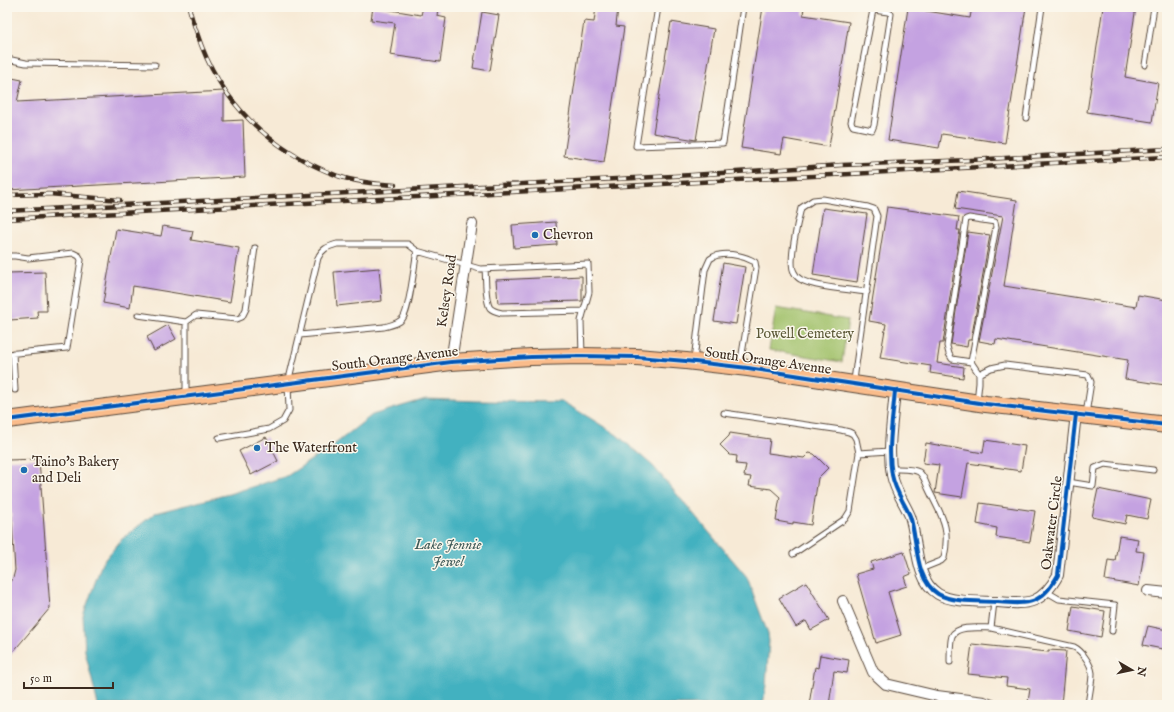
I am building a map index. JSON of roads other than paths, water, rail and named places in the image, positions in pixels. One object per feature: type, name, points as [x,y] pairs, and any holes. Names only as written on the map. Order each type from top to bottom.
[{"type":"main road","name":"South Orange Avenue","points":[[7,420],[451,362],[531,357],[582,356],[638,357],[740,367],[976,402],[1167,425]]},
{"type":"street","name":"Kelsey Road","points":[[451,362],[472,224]]},
{"type":"street","name":"Oakwater Circle","points":[[895,390],[890,451],[892,469],[891,474],[896,490],[910,517],[924,577],[929,585],[938,594],[954,599],[1018,604],[1031,602],[1043,596],[1052,586],[1058,575],[1068,482],[1081,415]]},
{"type":"street","points":[[1148,590],[1167,593]]},
{"type":"street","points":[[843,601],[873,672],[886,684],[937,696],[984,702],[992,705]]},
{"type":"lane","points":[[658,7],[636,146],[723,143],[743,7]]},
{"type":"lane","points":[[1026,118],[1042,7]]},
{"type":"lane","points":[[1145,65],[1154,7]]},
{"type":"lane","points":[[873,8],[891,14],[874,126],[872,130],[853,126],[851,122],[873,8]]},
{"type":"lane","points":[[7,58],[26,63],[155,65]]},
{"type":"lane","points":[[854,384],[867,292],[877,216],[874,210],[868,207],[823,199],[813,200],[801,208],[791,264],[793,272],[800,279],[816,285],[867,292]]},
{"type":"lane","points":[[971,362],[952,359],[947,346],[966,219],[969,218],[995,222],[996,227],[971,362],[979,374],[976,402]]},
{"type":"lane","points":[[219,438],[269,429],[283,422],[289,410],[288,383],[318,258],[322,250],[337,244],[408,244],[417,251],[480,269],[588,264],[589,292],[581,321],[582,356]]},
{"type":"lane","points":[[138,315],[186,322],[196,315],[237,320],[242,317],[246,309],[255,248]]},
{"type":"lane","points":[[300,335],[384,327],[395,324],[403,318],[407,306],[417,251]]},
{"type":"lane","points":[[7,256],[28,258],[73,253],[79,256],[80,260],[67,348],[10,353],[15,390]]},
{"type":"lane","points":[[694,362],[705,270],[710,259],[719,255],[733,255],[748,258],[755,262],[756,268],[740,367]]},
{"type":"lane","points":[[485,269],[488,303],[491,309],[496,312],[584,311]]},
{"type":"lane","points":[[186,322],[186,397]]},
{"type":"lane","points":[[979,374],[991,368],[1005,365],[1088,375],[1091,382],[1081,415]]},
{"type":"lane","points":[[724,414],[849,432],[853,434],[856,440],[859,453],[850,511],[848,515],[845,519],[793,554]]},
{"type":"lane","points":[[859,453],[890,451]]},
{"type":"lane","points":[[1068,482],[1093,486],[1095,468],[1105,464],[1153,470]]},
{"type":"lane","points":[[892,469],[913,470],[919,472],[924,478],[946,526],[947,535],[944,558],[941,561],[921,569]]},
{"type":"lane","points":[[1047,592],[1059,599],[1115,605],[1112,630]]},
{"type":"lane","points":[[991,628],[994,602]]},
{"type":"lane","points":[[950,662],[952,636],[957,630],[966,628],[991,628],[1079,649],[1092,672],[1088,705]]},
{"type":"water","name":"Lake Jennie Jewel","points":[[426,399],[563,402],[617,435],[653,466],[747,577],[768,634],[769,641],[763,705],[98,705],[85,651],[83,616],[102,563],[122,539],[155,513],[229,494],[287,476],[335,444],[372,415]]},
{"type":"railway","points":[[189,7],[207,58],[219,81],[234,102],[251,121],[270,138],[291,153],[314,166],[338,176],[352,180],[395,185]]},
{"type":"railway","points":[[7,211],[692,175],[842,165],[971,160],[1167,149]]},
{"type":"railway","points":[[7,219],[1167,157]]},
{"type":"railway","points":[[7,195],[49,194],[120,200]]},
{"type":"place","name":"Chevron","points":[[535,235]]},
{"type":"place","name":"The Waterfront","points":[[257,448]]},
{"type":"place","name":"Taino's Bakery and Deli","points":[[24,470]]},
{"type":"park label","name":"Powell Cemetery","points":[[805,334]]}]
